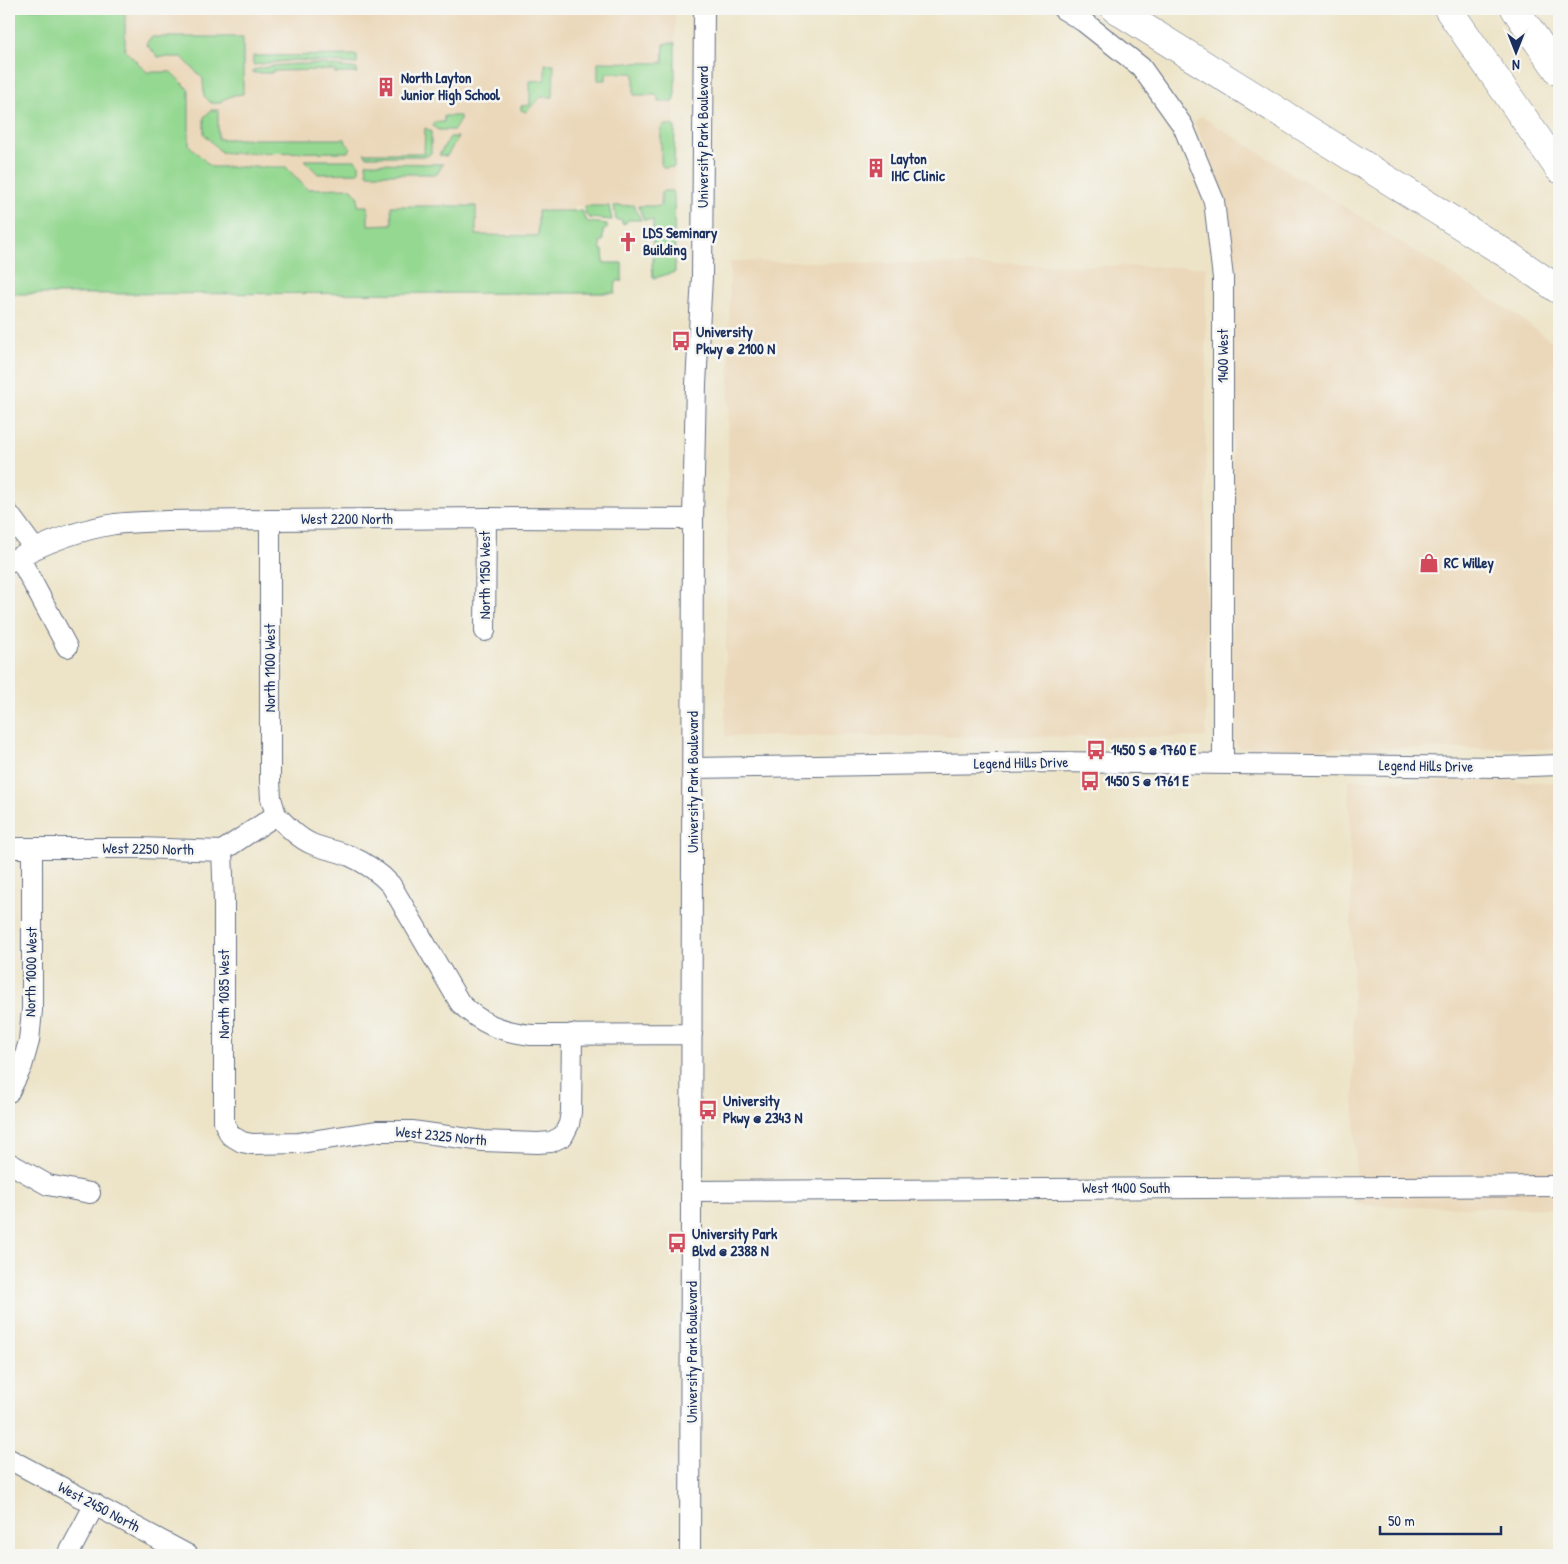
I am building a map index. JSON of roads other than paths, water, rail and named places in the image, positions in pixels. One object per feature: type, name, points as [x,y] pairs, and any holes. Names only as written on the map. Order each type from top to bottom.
[{"type":"highway","points":[[1115,9],[1462,226],[1559,290]]},
{"type":"highway","points":[[1448,9],[1559,169]]},
{"type":"highway","points":[[1515,9],[1559,72]]},
{"type":"street","name":"University Park Boulevard","points":[[690,1555],[693,519],[695,401],[702,277],[704,9]]},
{"type":"street","name":"1400 West","points":[[1063,9],[1084,22],[1141,66],[1183,126],[1214,201],[1223,278],[1223,763]]},
{"type":"street","points":[[9,514],[21,556],[68,647]]},
{"type":"street","name":"West 2200 North","points":[[21,556],[71,534],[115,524],[166,521],[486,518],[693,519]]},
{"type":"street","name":"North 1150 West","points":[[485,631],[486,518]]},
{"type":"street","name":"North 1100 West","points":[[270,520],[270,781],[271,798],[276,815]]},
{"type":"street","name":"Legend Hills Drive","points":[[693,768],[1050,762],[1500,767],[1559,765]]},
{"type":"street","points":[[222,851],[276,815],[292,832],[311,844],[349,856],[367,865],[382,875],[391,885],[460,1002],[472,1015],[508,1032],[531,1035],[692,1034]]},
{"type":"street","name":"West 2250 North","points":[[9,848],[139,848],[222,851]]},
{"type":"street","name":"North 1000 West","points":[[9,1092],[22,1066],[30,1033],[32,1010],[32,849]]},
{"type":"street","name":"North 1085 West","points":[[222,851],[224,901],[224,1122],[230,1135]]},
{"type":"street","name":"West 2325 North","points":[[230,1135],[242,1142],[252,1144],[299,1142],[378,1132],[412,1131],[483,1141],[551,1142],[563,1136],[569,1124],[571,1112],[572,1034]]},
{"type":"street","points":[[9,1163],[48,1185],[90,1193]]},
{"type":"street","name":"West 1400 South","points":[[692,1190],[1559,1186]]},
{"type":"street","name":"West 2450 North","points":[[9,1459],[188,1555]]},
{"type":"street","points":[[68,1555],[95,1504]]},
{"type":"place","name":"North Layton Junior High School","points":[[386,87]]},
{"type":"place","name":"Layton IHC Clinic","points":[[876,168]]},
{"type":"place","name":"LDS Seminary Building","points":[[628,242]]},
{"type":"place","name":"University Pkwy @ 2100 N","points":[[681,341]]},
{"type":"place","name":"RC Willey","points":[[1429,563]]},
{"type":"place","name":"1450 S @ 1760 E","points":[[1096,750]]},
{"type":"place","name":"1450 S @ 1761 E","points":[[1090,781]]},
{"type":"place","name":"University Pkwy @ 2343 N","points":[[708,1110]]},
{"type":"place","name":"University Park Blvd @ 2388 N","points":[[677,1243]]}]
